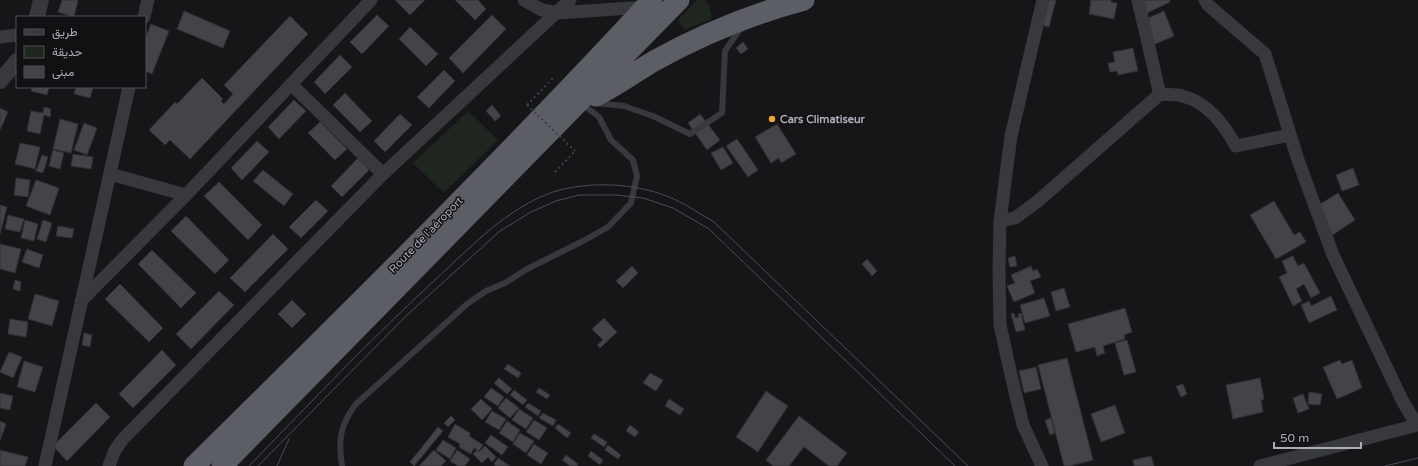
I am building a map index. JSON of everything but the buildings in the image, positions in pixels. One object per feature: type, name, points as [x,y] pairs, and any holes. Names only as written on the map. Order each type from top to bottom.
[{"type":"highway","name":"Route de l'aéroport","points":[[222,466],[679,0]]},
{"type":"highway","points":[[580,102],[597,96],[653,62],[692,41],[751,17],[804,0]]},
{"type":"highway","name":"Route de l'aéroport","points":[[194,466],[359,303],[649,4]]},
{"type":"street","points":[[36,16],[41,0]]},
{"type":"street","points":[[144,16],[148,0]]},
{"type":"street","points":[[356,0],[370,1]]},
{"type":"street","points":[[524,0],[542,10],[558,13],[649,4]]},
{"type":"street","points":[[109,466],[115,450],[123,439],[383,174],[558,13],[570,0]]},
{"type":"street","points":[[1042,466],[1023,425],[1000,325],[1000,221],[1011,136],[1043,0]]},
{"type":"street","points":[[1138,0],[1160,95]]},
{"type":"street","points":[[1205,0],[1208,5],[1265,54],[1290,135],[1333,255],[1403,402],[1417,425],[1260,466]]},
{"type":"street","points":[[81,301],[186,195],[370,1]]},
{"type":"street","points":[[0,37],[16,35]]},
{"type":"street","points":[[0,81],[16,62]]},
{"type":"street","points":[[291,84],[383,174]]},
{"type":"street","points":[[45,466],[129,88]]},
{"type":"street","points":[[1000,221],[1015,218],[1038,201],[1160,95],[1183,96],[1204,106],[1222,122],[1236,146],[1290,135]]},
{"type":"street","points":[[110,174],[186,195]]},
{"type":"lane","points":[[580,102],[624,106],[653,116],[690,134],[722,113],[725,51],[734,37],[751,17]]},
{"type":"lane","points":[[342,466],[340,450],[341,430],[346,417],[356,404],[467,304],[486,291],[586,240],[608,227],[631,203],[637,176],[633,160],[611,140],[599,117],[580,102]]},
{"type":"path","points":[[554,77],[526,105],[575,150],[555,172]]},
{"type":"green space","points":[[697,0],[705,0],[709,6],[712,19],[684,30],[678,20]]},
{"type":"green space","points":[[468,111],[498,140],[444,193],[413,163]]},
{"type":"tram line","points":[[249,466],[342,370],[463,253],[491,229],[520,208],[553,192],[568,188],[600,185],[616,185],[649,190],[682,203],[714,222],[968,466]]},
{"type":"tram line","points":[[258,466],[407,315],[500,231],[531,212],[556,201],[579,195],[616,195],[643,198],[673,208],[709,229],[955,466]]},
{"type":"tram line","points":[[277,466],[289,439]]},
{"type":"tram line","points":[[1385,466],[1418,458]]},
{"type":"place","name":"Cars Climatiseur","points":[[772,119]]}]
